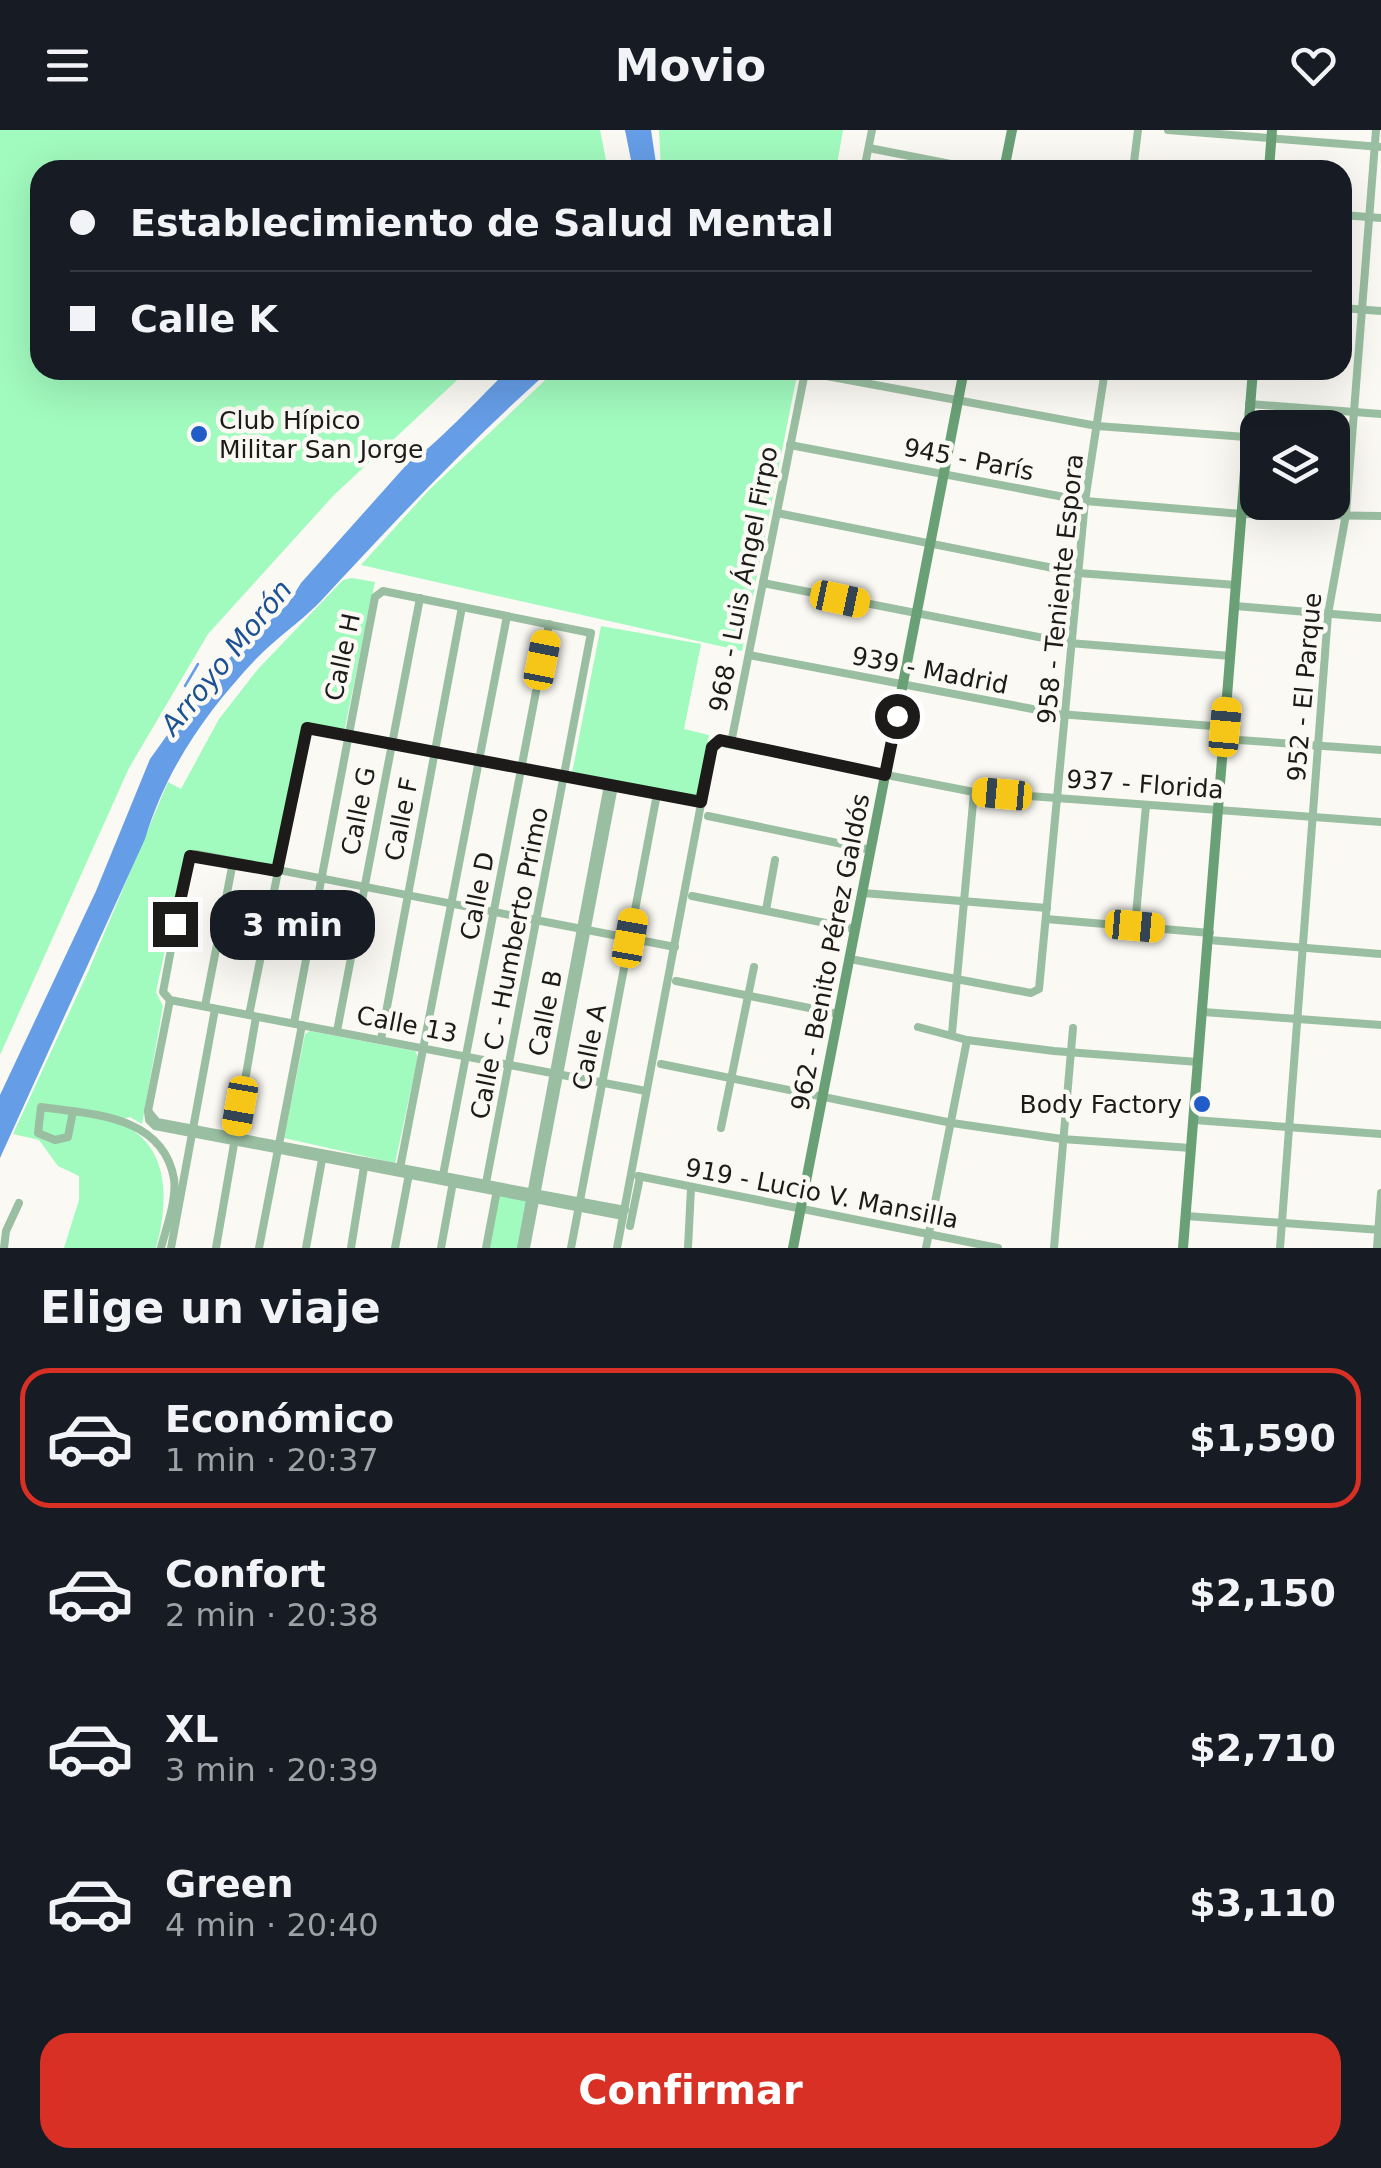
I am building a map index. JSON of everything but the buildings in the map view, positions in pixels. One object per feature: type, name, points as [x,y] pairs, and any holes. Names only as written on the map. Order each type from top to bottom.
[{"type":"main road","points":[[1006,160],[1012,130]]},
{"type":"main road","points":[[1270,160],[1272,134]]},
{"type":"main road","name":"962 - Benito Pérez Galdós","points":[[793,1248],[962,380]]},
{"type":"main road","points":[[1248,410],[1252,380]]},
{"type":"main road","points":[[1184,1248],[1241,520]]},
{"type":"street","points":[[866,160],[872,130]]},
{"type":"street","points":[[1134,160],[1138,130]]},
{"type":"street","points":[[1168,130],[1272,134],[1378,147]]},
{"type":"street","name":"952 - El Parque","points":[[1350,463],[1378,147],[1376,130]]},
{"type":"street","points":[[868,148],[930,160]]},
{"type":"street","points":[[1352,216],[1381,218]]},
{"type":"street","points":[[1352,309],[1381,311]]},
{"type":"street","name":"968 - Luis Ángel Firpo","points":[[617,1248],[712,747],[720,740],[732,742],[803,380]]},
{"type":"street","points":[[863,380],[1097,426],[1240,437]]},
{"type":"street","name":"958 - Teniente Espora","points":[[959,979],[1030,993],[1038,989],[1068,715],[1085,501],[1104,380]]},
{"type":"street","points":[[1249,404],[1381,414]]},
{"type":"street","name":"945 - París","points":[[790,445],[1085,501],[1240,514]]},
{"type":"street","points":[[777,513],[1078,573],[1236,585]]},
{"type":"street","name":"945 - París","points":[[1350,514],[1381,516]]},
{"type":"street","name":"952 - El Parque","points":[[1280,1248],[1328,614],[1345,520]]},
{"type":"street","points":[[763,583],[1074,644],[1231,656]]},
{"type":"street","name":"Calle H","points":[[260,1248],[320,879],[377,594],[420,598]]},
{"type":"street","points":[[420,598],[549,624]]},
{"type":"street","name":"Calle G","points":[[336,1031],[420,598]]},
{"type":"street","points":[[1234,606],[1381,618]]},
{"type":"street","name":"Calle F","points":[[381,1039],[462,607]]},
{"type":"street","points":[[395,1248],[423,1048],[507,616]]},
{"type":"street","name":"Calle C - Humberto Primo","points":[[486,1183],[591,633],[549,624]]},
{"type":"street","name":"Calle D","points":[[441,1248],[467,1057],[549,624]]},
{"type":"street","name":"939 - Madrid","points":[[749,655],[1068,715],[1381,750]]},
{"type":"street","points":[[216,1248],[277,871],[307,728],[701,802]]},
{"type":"street","name":"937 - Florida","points":[[732,742],[974,792],[1381,822]]},
{"type":"street","name":"Calle B","points":[[524,1248],[611,786]]},
{"type":"street","points":[[952,1033],[974,792]]},
{"type":"street","name":"Calle A","points":[[571,1248],[656,794]]},
{"type":"street","points":[[1135,926],[1146,805]]},
{"type":"street","points":[[708,816],[871,850]]},
{"type":"street","points":[[624,1213],[152,1125],[148,1111],[170,1000],[163,992],[188,858],[196,854],[674,947]]},
{"type":"street","points":[[766,910],[775,860]]},
{"type":"street","points":[[171,1248],[233,862]]},
{"type":"street","points":[[863,894],[1047,908]]},
{"type":"street","points":[[692,896],[855,929]]},
{"type":"street","points":[[1046,920],[1135,926],[1381,954]]},
{"type":"street","points":[[850,959],[959,979]]},
{"type":"street","points":[[721,1128],[754,967]]},
{"type":"street","points":[[676,981],[839,1014]]},
{"type":"street","name":"Calle 13","points":[[170,1000],[646,1091]]},
{"type":"street","points":[[1203,1012],[1381,1026]]},
{"type":"street","points":[[918,1027],[967,1040],[1198,1062]]},
{"type":"street","points":[[1054,1248],[1073,1028]]},
{"type":"street","points":[[926,1248],[967,1040]]},
{"type":"street","points":[[661,1064],[952,1123],[1062,1139],[1191,1148]]},
{"type":"street","points":[[73,1112],[68,1137],[54,1140],[38,1133],[41,1107],[73,1112],[135,1124],[160,1150],[174,1179],[161,1248]]},
{"type":"street","points":[[1194,1120],[1381,1134]]},
{"type":"street","points":[[306,1248],[323,1156]]},
{"type":"street","points":[[351,1248],[364,1163]]},
{"type":"street","name":"919 - Lucio V. Mansilla","points":[[630,1226],[639,1176],[998,1248]]},
{"type":"street","points":[[450,1179],[497,1188]]},
{"type":"street","points":[[486,1248],[497,1188]]},
{"type":"street","points":[[688,1248],[692,1188]]},
{"type":"street","points":[[1377,1248],[1381,1194]]},
{"type":"street","points":[[4,1248],[6,1230],[19,1204]]},
{"type":"street","points":[[1186,1216],[1380,1230]]},
{"type":"green space","name":"Club Hípico Militar San Jorge","points":[[0,130],[600,130],[606,160],[30,160],[30,380],[457,380],[334,495],[208,634],[129,768],[0,1055]]},
{"type":"green space","points":[[659,130],[843,130],[838,160],[660,160]]},
{"type":"green space","points":[[545,380],[796,380],[742,651],[361,565],[429,490]]},
{"type":"green space","points":[[343,580],[375,582],[344,732],[307,725],[302,729],[274,864],[269,867],[192,852],[185,857],[156,992],[163,1006],[142,1124],[130,1117],[115,1121],[147,1143],[156,1158],[164,1192],[156,1248],[64,1248],[79,1200],[79,1176],[58,1166],[39,1140],[13,1134],[88,972],[168,782],[181,789],[219,719],[258,669]]},
{"type":"green space","points":[[601,626],[701,644],[684,729],[709,735],[698,799],[572,773]]},
{"type":"green space","points":[[310,1031],[415,1051],[418,1057],[395,1163],[284,1138],[305,1034]]},
{"type":"green space","points":[[497,1191],[530,1198],[521,1248],[486,1248]]},
{"type":"water","points":[[625,130],[651,130],[656,160],[631,160]]},
{"type":"water","name":"Arroyo Morón","points":[[498,380],[539,380],[461,454],[319,603],[256,659],[190,743],[164,789],[0,1158],[0,1095],[96,891],[150,759],[209,677],[288,604],[301,583],[409,462],[444,434]]},
{"type":"waterway","points":[[185,686],[198,664]]},
{"type":"place","name":"Club Hípico Militar San Jorge","points":[[199,434]]},
{"type":"place","name":"Body Factory","points":[[1202,1104]]},
{"type":"route","points":[[175,924],[190,856],[277,871],[303,730],[310,727],[701,802],[712,747],[720,740],[885,775],[897,716]]}]
